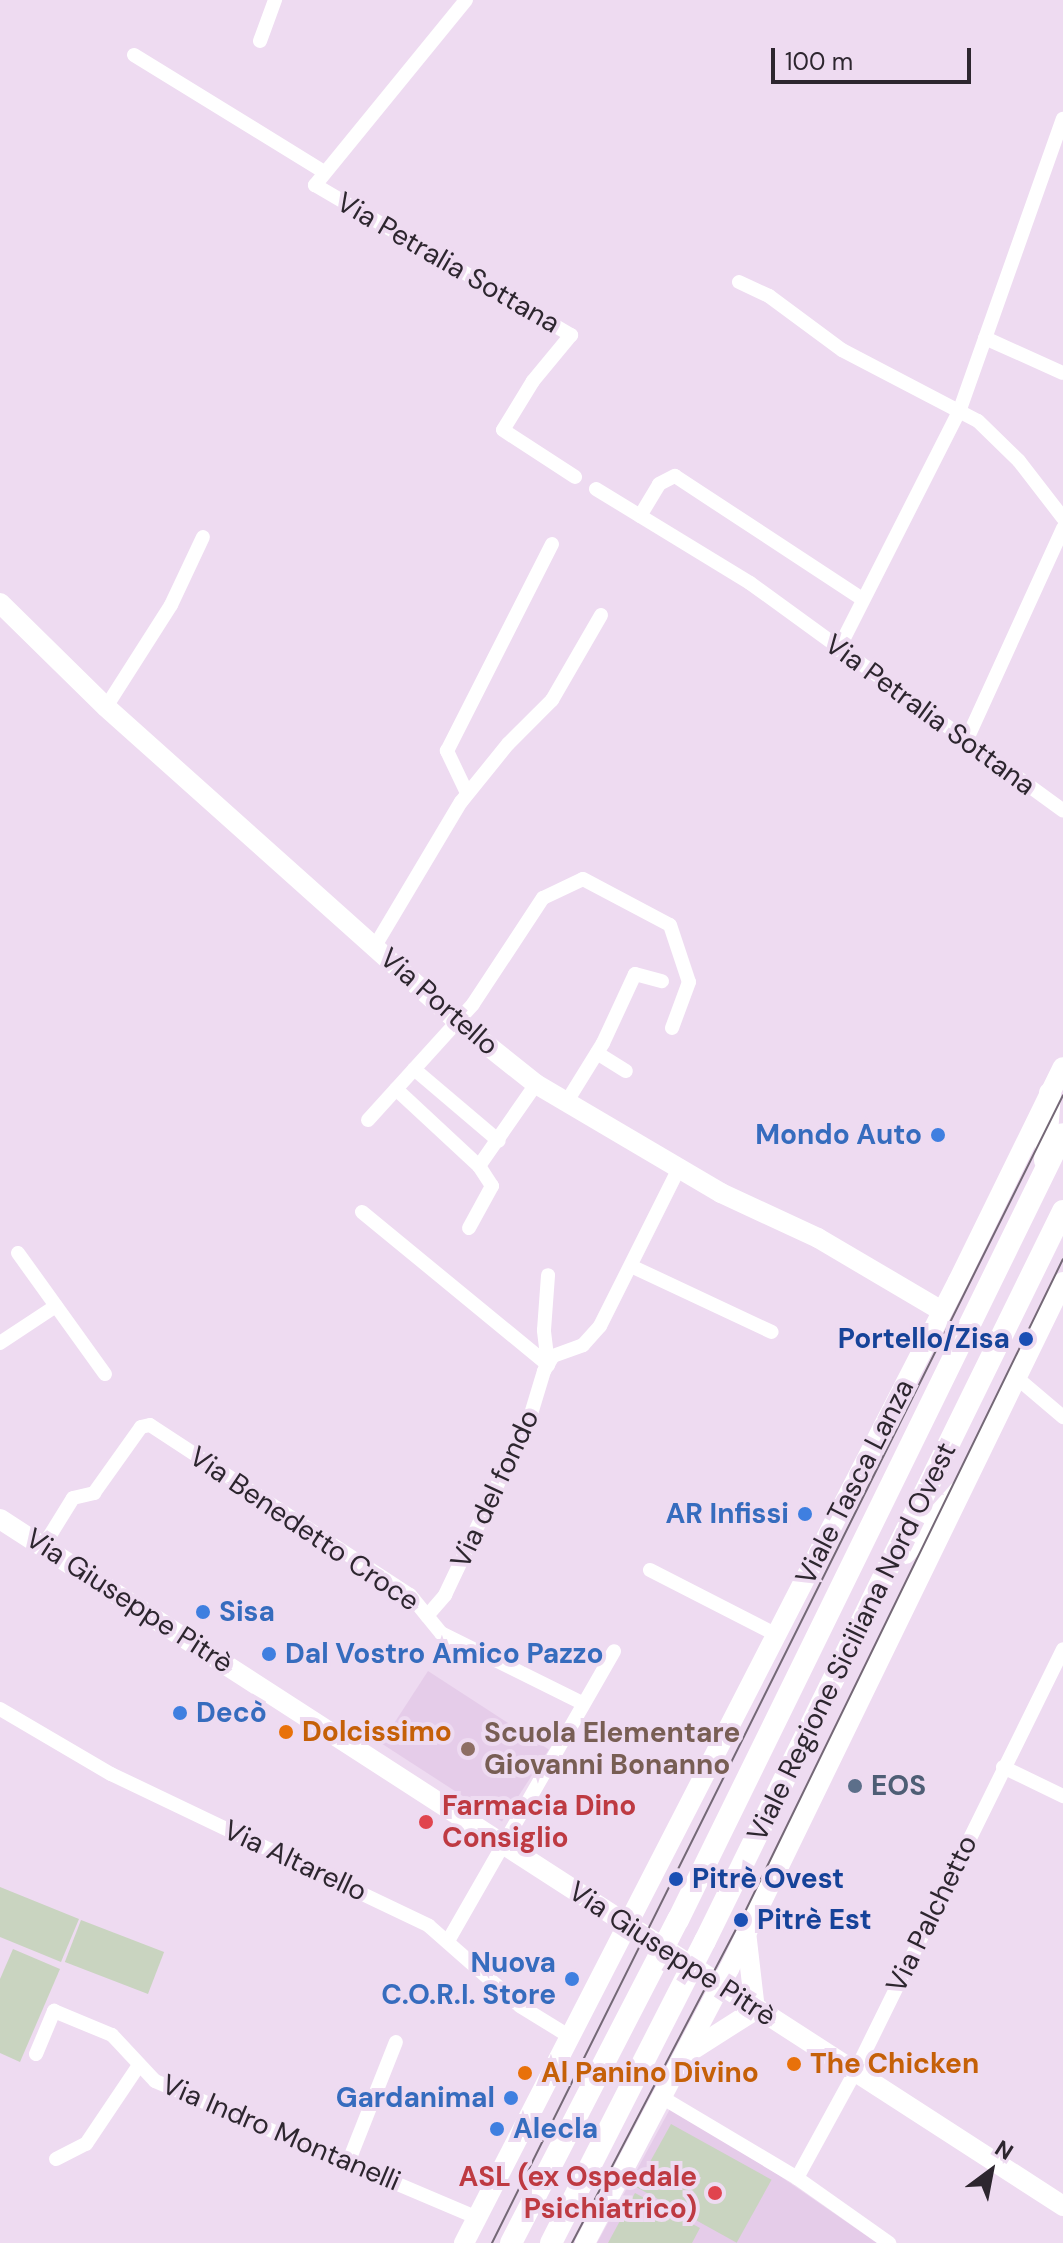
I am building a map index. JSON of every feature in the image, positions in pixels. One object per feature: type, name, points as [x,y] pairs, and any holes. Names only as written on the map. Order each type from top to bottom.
[{"type":"main road","points":[[1044,1173],[1050,1093]]},
{"type":"main road","name":"Viale Regione Siciliana Nord Ovest","points":[[511,2243],[678,1920],[1063,1134]]},
{"type":"main road","name":"Viale Regione Siciliana Nord Ovest","points":[[551,2243],[888,1572],[1063,1211]]},
{"type":"main road","points":[[888,1572],[959,1492]]},
{"type":"street","points":[[260,41],[275,0]]},
{"type":"street","points":[[324,172],[466,0]]},
{"type":"street","name":"Via Petralia Sottana","points":[[134,55],[324,172],[315,185],[571,335],[533,381],[503,430],[575,477]]},
{"type":"street","points":[[838,650],[861,598],[959,412],[1063,119]]},
{"type":"street","points":[[739,282],[769,296],[842,350],[978,421],[1019,461],[1063,518]]},
{"type":"street","points":[[985,338],[1063,373]]},
{"type":"street","points":[[640,516],[659,484],[675,476],[861,598]]},
{"type":"street","name":"Via Petralia Sottana","points":[[596,489],[750,583],[838,650],[1063,810]]},
{"type":"street","points":[[967,739],[1063,528]]},
{"type":"street","points":[[106,707],[171,605],[203,537]]},
{"type":"street","points":[[467,793],[447,751],[552,544]]},
{"type":"street","name":"Via Portello","points":[[0,603],[106,707],[458,1022],[536,1084],[572,1094],[721,1193],[818,1238],[942,1311]]},
{"type":"street","points":[[375,946],[467,793],[552,700],[601,615]]},
{"type":"street","points":[[368,1120],[458,1022],[543,898],[583,879],[670,925],[689,982],[672,1028]]},
{"type":"street","points":[[572,1094],[597,1053],[635,974],[662,981]]},
{"type":"street","points":[[597,1053],[626,1071]]},
{"type":"street","name":"Viale Tasca Lanza","points":[[644,1896],[1063,1067]]},
{"type":"street","points":[[414,1069],[499,1141]]},
{"type":"street","points":[[479,1166],[536,1084]]},
{"type":"street","points":[[396,1089],[479,1166],[492,1186],[469,1228]]},
{"type":"street","points":[[550,1360],[583,1345],[600,1326],[633,1267],[680,1166]]},
{"type":"street","points":[[362,1212],[550,1360]]},
{"type":"street","points":[[18,1253],[105,1374]]},
{"type":"street","points":[[633,1267],[772,1332]]},
{"type":"street","points":[[548,1275],[544,1330],[550,1360]]},
{"type":"street","name":"Viale Regione Siciliana Nord Ovest","points":[[585,2243],[686,2054],[715,1974],[746,1932],[1063,1282]]},
{"type":"street","points":[[0,1343],[56,1306]]},
{"type":"street","name":"Via del fondo","points":[[427,1616],[445,1595],[531,1414],[550,1360]]},
{"type":"street","points":[[1016,1377],[1063,1417]]},
{"type":"street","name":"Via Benedetto Croce","points":[[44,1545],[73,1498],[94,1493],[147,1425],[410,1595],[441,1633],[582,1703]]},
{"type":"street","name":"Via Giuseppe Pitrè","points":[[0,1519],[628,1927],[656,1938],[715,1974],[755,2010],[1063,2206]]},
{"type":"street","points":[[650,1570],[777,1635]]},
{"type":"street","name":"Via Palchetto","points":[[797,2178],[855,2072],[1063,1649]]},
{"type":"street","points":[[448,1941],[614,1651]]},
{"type":"street","name":"Via Altarello","points":[[0,1709],[111,1774],[356,1890],[448,1941],[520,2006],[572,2038]]},
{"type":"street","points":[[1003,1767],[1063,1796]]},
{"type":"street","points":[[464,2243],[644,1896]]},
{"type":"street","name":"Via Giuseppe Pitrè","points":[[644,1896],[646,1922],[656,1938]]},
{"type":"street","points":[[686,2054],[755,2010],[746,1932]]},
{"type":"street","name":"Via Indro Montanelli","points":[[36,2054],[54,2011],[112,2035],[155,2081],[476,2217]]},
{"type":"street","points":[[348,2163],[396,2042]]},
{"type":"street","points":[[56,2159],[86,2144],[139,2065]]},
{"type":"street","points":[[663,2098],[797,2178],[889,2243]]},
{"type":"shaded area","name":"Scuola Elementare Giovanni Bonanno","points":[[428,1671],[549,1749],[502,1822],[381,1743]]},
{"type":"shaded area","name":"ASL (ex Ospedale Psichiatrico)","points":[[670,2109],[777,2174],[877,2243],[597,2243]]},
{"type":"green space","points":[[0,1887],[79,1919],[61,1962],[0,1937]]},
{"type":"green space","points":[[81,1920],[164,1952],[148,1994],[65,1962]]},
{"type":"green space","points":[[13,1949],[60,1969],[20,2062],[0,2053],[0,1979]]},
{"type":"green space","points":[[671,2124],[772,2180],[737,2243],[636,2187]]},
{"type":"green space","points":[[635,2193],[700,2228],[692,2243],[608,2243]]},
{"type":"tram line","points":[[492,2243],[1063,1095]]},
{"type":"tram line","points":[[572,2243],[741,1920],[1063,1259]]},
{"type":"place","name":"Mondo Auto","points":[[938,1135]]},
{"type":"place","name":"Portello/Zisa","points":[[1026,1339]]},
{"type":"place","name":"AR Infissi","points":[[805,1514]]},
{"type":"place","name":"Sisa","points":[[203,1612]]},
{"type":"place","name":"Dal Vostro Amico Pazzo","points":[[269,1654]]},
{"type":"place","name":"Decò","points":[[180,1713]]},
{"type":"place","name":"Dolcissimo","points":[[286,1732]]},
{"type":"place","name":"Scuola Elementare Giovanni Bonanno","points":[[468,1749]]},
{"type":"place","name":"EOS","points":[[855,1786]]},
{"type":"place","name":"Farmacia Dino Consiglio","points":[[426,1822]]},
{"type":"place","name":"Pitrè Ovest","points":[[676,1879]]},
{"type":"place","name":"Pitrè Est","points":[[741,1920]]},
{"type":"place","name":"Nuova C.O.R.I. Store","points":[[572,1979]]},
{"type":"place","name":"The Chicken","points":[[794,2064]]},
{"type":"place","name":"Al Panino Divino","points":[[525,2073]]},
{"type":"place","name":"Gardanimal","points":[[511,2098]]},
{"type":"place","name":"Alecla","points":[[497,2129]]},
{"type":"place","name":"ASL (ex Ospedale Psichiatrico)","points":[[715,2193]]}]
